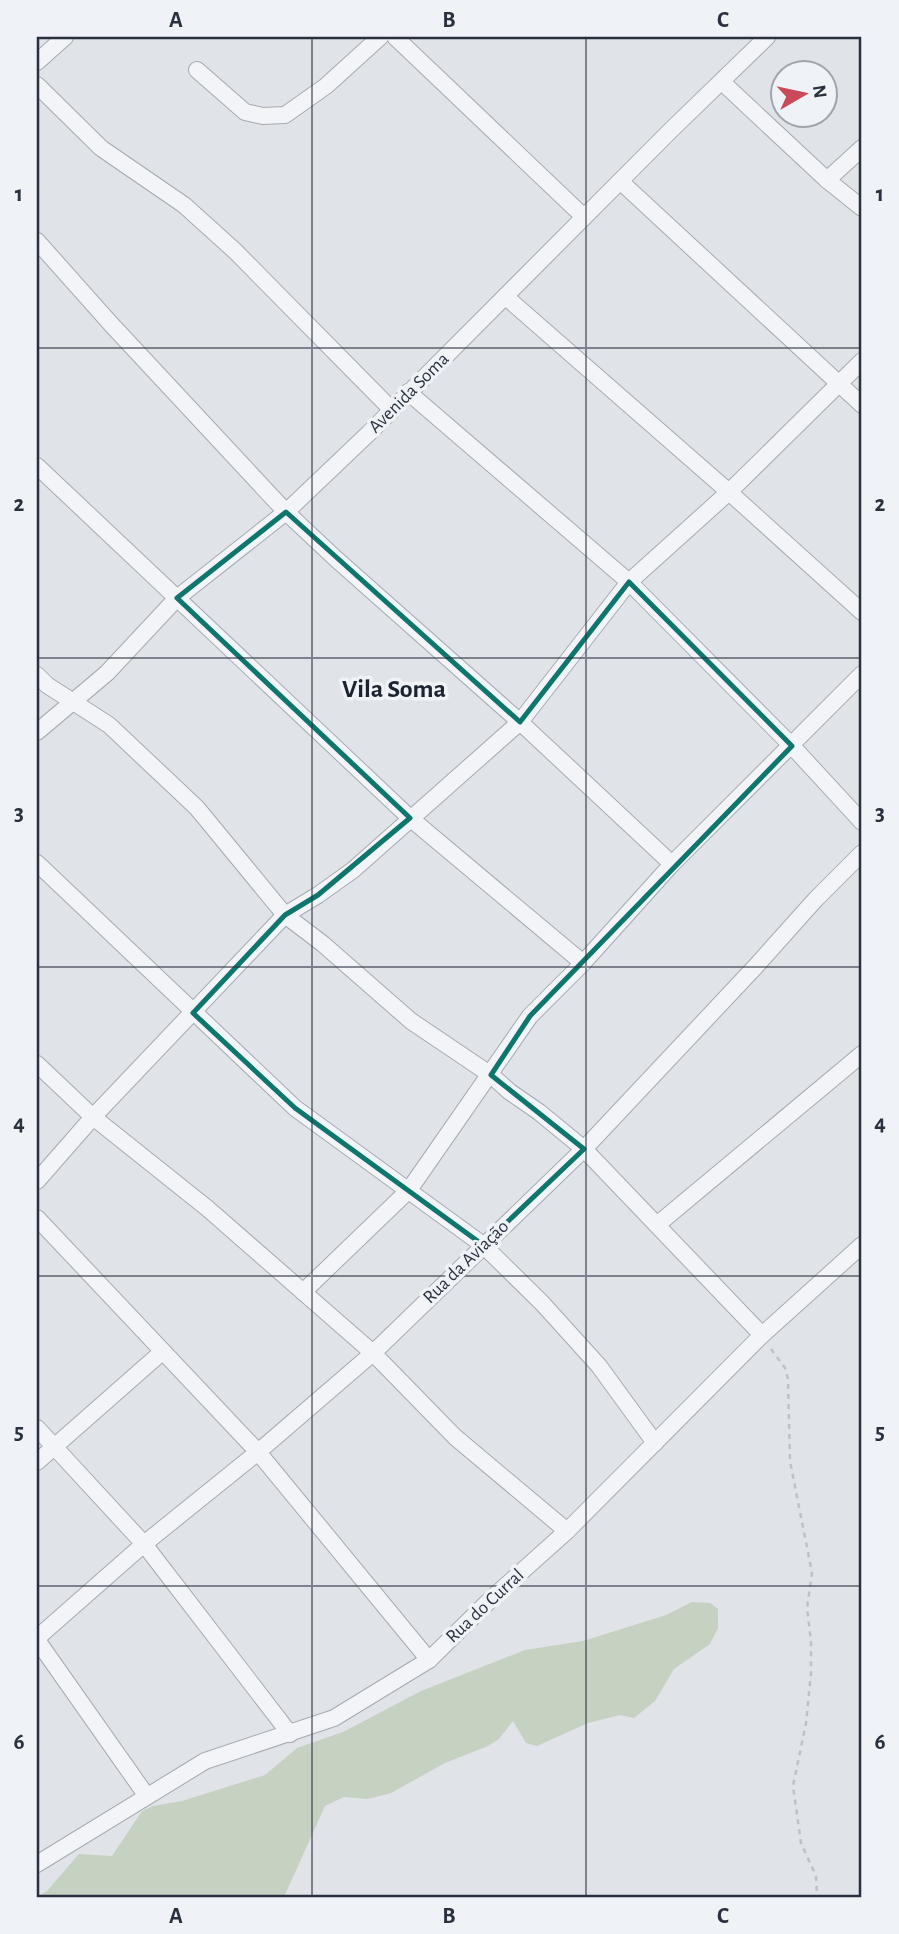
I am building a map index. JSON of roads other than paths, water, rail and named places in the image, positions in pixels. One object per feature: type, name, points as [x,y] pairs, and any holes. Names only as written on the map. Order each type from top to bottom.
[{"type":"street","points":[[37,62],[65,37]]},
{"type":"street","points":[[197,70],[245,112],[263,116],[285,115],[326,86],[380,37]]},
{"type":"street","points":[[395,37],[584,217]]},
{"type":"street","name":"Avenida Soma","points":[[37,733],[107,673],[177,598],[286,512],[767,37]]},
{"type":"street","points":[[722,82],[827,180],[862,208]]},
{"type":"street","points":[[37,85],[101,148],[184,205],[235,251],[392,410]]},
{"type":"street","points":[[827,180],[862,149]]},
{"type":"street","points":[[620,181],[862,405]]},
{"type":"street","points":[[37,241],[286,512],[520,722],[672,864]]},
{"type":"street","points":[[506,297],[862,612]]},
{"type":"street","points":[[37,1181],[93,1117],[285,915],[353,870],[520,722],[629,582],[729,492],[862,362]]},
{"type":"street","points":[[408,392],[629,582],[792,746],[862,822]]},
{"type":"street","points":[[37,466],[410,818],[583,964]]},
{"type":"street","points":[[303,1292],[409,1190],[530,1016],[583,964],[672,864],[862,674]]},
{"type":"street","points":[[37,675],[47,685],[109,725],[197,808],[285,915],[323,944],[411,1021],[491,1075],[584,1149],[762,1335]]},
{"type":"street","name":"Rua da Aviação","points":[[37,1639],[144,1544],[258,1452],[373,1353],[584,1149],[862,853]]},
{"type":"street","points":[[37,863],[295,1108],[483,1245],[542,1303],[599,1366],[656,1443]]},
{"type":"street","points":[[658,1224],[862,1054]]},
{"type":"street","points":[[37,1064],[93,1117],[207,1208],[373,1353],[455,1437],[567,1531]]},
{"type":"street","points":[[37,1218],[258,1452],[429,1660]]},
{"type":"street","name":"Rua do Curral","points":[[37,1864],[205,1761],[334,1718],[429,1660],[491,1599],[567,1531],[762,1335],[862,1245]]},
{"type":"street","points":[[37,1462],[162,1352]]},
{"type":"street","points":[[37,1429],[144,1544],[290,1734]]},
{"type":"street","points":[[37,1639],[146,1795]]},
{"type":"district","name":"Vila Soma","points":[[394,689]]}]
